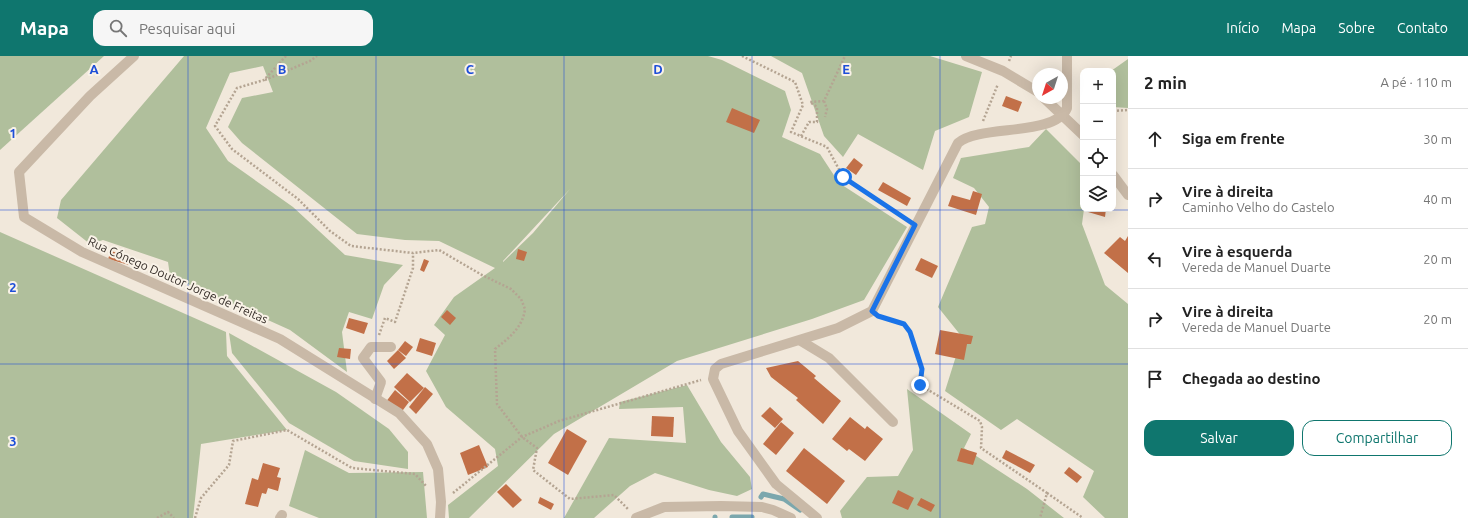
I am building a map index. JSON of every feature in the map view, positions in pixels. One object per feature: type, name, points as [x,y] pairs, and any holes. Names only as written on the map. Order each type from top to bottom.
[{"type":"street","name":"Rua Cónego Doutor Jorge de Freitas","points":[[134,56],[90,96],[19,172],[24,217],[82,252],[280,339],[398,413],[427,444],[438,469],[441,502],[440,518]]},
{"type":"street","points":[[966,56],[1003,71],[1032,88]]},
{"type":"street","points":[[817,518],[776,484],[738,431],[713,375],[715,368],[721,364],[801,341],[838,328],[872,311],[958,143],[968,136],[1031,126],[1053,121],[1061,116],[1066,108],[1067,56]]},
{"type":"street","points":[[1050,104],[1080,132]]},
{"type":"street","points":[[1114,176],[1128,195]]},
{"type":"street","points":[[801,341],[829,358],[892,422]]},
{"type":"street","points":[[375,399],[381,382],[364,358],[370,347],[390,347]]},
{"type":"street","points":[[636,518],[664,507],[721,506],[762,507],[773,510],[790,518]]},
{"type":"path","points":[[264,80],[286,56]]},
{"type":"path","points":[[317,56],[310,61],[264,80],[237,88],[215,126],[232,149],[298,199],[330,230],[351,246],[413,253],[439,250],[482,275],[504,285],[521,299],[526,309],[520,325],[510,338],[495,349],[496,404],[522,438],[537,448],[533,470],[570,499],[614,495],[636,518]]},
{"type":"path","points":[[742,56],[794,82],[803,105],[791,132],[827,146],[843,177],[915,225]]},
{"type":"path","points":[[825,117],[827,109],[824,102],[844,56]]},
{"type":"path","points":[[984,134],[983,119],[1003,71]]},
{"type":"path","points":[[801,136],[809,122],[817,122],[817,107],[810,102],[824,102]]},
{"type":"path","points":[[1116,111],[1128,110]]},
{"type":"path","points":[[390,347],[379,336],[384,318],[395,322],[413,268],[413,253]]},
{"type":"path","points":[[872,311],[878,316],[904,324],[910,332],[922,369],[920,385],[980,421],[982,426],[981,448],[1083,518]]},
{"type":"path","points":[[195,518],[202,498],[229,465],[233,441],[288,430],[352,468],[415,474],[441,502],[522,438],[559,421],[713,375]]},
{"type":"path","points":[[1040,518],[1047,493]]},
{"type":"path","points":[[157,518],[168,512],[174,518]]},
{"type":"green space","points":[[0,56],[104,56],[0,150]]},
{"type":"green space","points":[[184,56],[708,56],[722,60],[785,91],[791,110],[782,137],[820,154],[839,183],[907,227],[864,300],[812,319],[677,361],[554,434],[469,518],[449,518],[448,505],[498,466],[495,449],[446,407],[426,371],[445,335],[434,325],[454,297],[495,268],[439,241],[405,240],[357,234],[242,143],[228,127],[242,98],[273,92],[263,66],[230,73],[206,128],[228,161],[293,207],[345,255],[403,265],[384,285],[372,319],[349,312],[342,332],[347,372],[290,330],[170,276],[168,262],[103,240],[90,244],[57,218],[61,200]],"holes":[[[570,189],[533,233],[503,262]]]},
{"type":"green space","points":[[771,56],[930,56],[982,72],[969,117],[935,131],[923,170],[858,134],[843,157],[824,136],[802,73]]},
{"type":"green space","points":[[1128,59],[1128,108],[1116,107],[1115,68]]},
{"type":"green space","points":[[1046,129],[1080,163],[1080,212],[1084,212],[1082,224],[1105,285],[1128,304],[1128,518],[1105,518],[1083,497],[1094,471],[1017,419],[1001,430],[945,391],[962,337],[938,307],[972,227],[985,224],[989,207],[974,188],[953,178],[961,158],[1029,147]]},
{"type":"green space","points":[[0,232],[226,332],[227,356],[287,430],[201,444],[193,518],[0,518]]},
{"type":"green space","points":[[229,333],[336,392],[389,429],[408,452],[408,469],[354,461],[289,423],[232,353]]},
{"type":"green space","points":[[687,385],[721,442],[750,477],[752,489],[737,496],[709,490],[655,473],[630,486],[594,518],[564,518],[609,438],[686,443],[683,407],[619,409],[620,402]]},
{"type":"green space","points":[[907,389],[971,434],[964,448],[1027,489],[1064,518],[842,518],[840,511],[867,477],[898,476],[913,450]]},
{"type":"green space","points":[[305,450],[349,473],[423,472],[427,518],[319,518],[289,506]]},
{"type":"building","points":[[1006,96],[1022,102],[1018,112],[1002,106]]},
{"type":"building","points":[[732,108],[760,120],[754,133],[726,122]]},
{"type":"building","points":[[854,158],[863,165],[856,175],[846,168]]},
{"type":"building","points":[[883,182],[911,198],[907,206],[878,190]]},
{"type":"building","points":[[973,191],[982,194],[976,215],[948,206],[952,195],[970,200]]},
{"type":"building","points":[[1088,212],[1106,212],[1105,217]]},
{"type":"building","points":[[1128,236],[1128,273],[1104,253],[1120,237],[1125,241]]},
{"type":"building","points":[[518,249],[527,252],[524,261],[516,259]]},
{"type":"building","points":[[111,251],[131,257],[129,265],[108,259]]},
{"type":"building","points":[[921,258],[938,266],[932,278],[915,270]]},
{"type":"building","points":[[424,259],[429,261],[424,272],[420,270]]},
{"type":"building","points":[[447,310],[456,318],[450,325],[441,317]]},
{"type":"building","points":[[349,318],[368,323],[364,334],[346,328]]},
{"type":"building","points":[[940,330],[973,336],[971,344],[967,344],[964,360],[935,354]]},
{"type":"building","points":[[420,338],[436,343],[432,356],[416,351]]},
{"type":"building","points":[[405,341],[413,347],[406,356],[398,350]]},
{"type":"building","points":[[339,348],[351,349],[350,359],[337,357]]},
{"type":"building","points":[[398,350],[406,358],[394,369],[387,361]]},
{"type":"building","points":[[798,361],[816,376],[814,378],[841,401],[823,424],[796,400],[798,398],[771,377],[766,368]]},
{"type":"building","points":[[407,373],[424,388],[410,402],[394,387]]},
{"type":"building","points":[[425,387],[433,394],[416,414],[409,407]]},
{"type":"building","points":[[395,390],[409,402],[400,414],[385,403]]},
{"type":"building","points":[[770,407],[783,419],[775,428],[761,416]]},
{"type":"building","points":[[652,416],[674,417],[673,437],[651,436]]},
{"type":"building","points":[[850,417],[865,429],[867,426],[883,439],[865,461],[849,449],[847,451],[832,439]]},
{"type":"building","points":[[781,422],[794,433],[776,455],[763,444]]},
{"type":"building","points":[[567,429],[587,441],[568,475],[548,463]]},
{"type":"building","points":[[479,445],[488,467],[468,475],[460,453]]},
{"type":"building","points":[[804,448],[845,481],[827,504],[786,471]]},
{"type":"building","points":[[961,448],[977,453],[973,465],[957,461]]},
{"type":"building","points":[[1006,450],[1035,465],[1030,473],[1002,458]]},
{"type":"building","points":[[263,463],[280,468],[277,477],[281,478],[278,491],[268,488],[266,494],[262,493],[258,507],[245,504],[252,478],[258,480]]},
{"type":"building","points":[[1069,467],[1082,477],[1077,483],[1064,473]]},
{"type":"building","points":[[506,484],[522,500],[513,508],[497,492]]},
{"type":"building","points":[[898,490],[914,498],[908,510],[892,503]]},
{"type":"building","points":[[540,497],[554,504],[551,510],[538,503]]},
{"type":"building","points":[[921,498],[935,505],[931,512],[917,505]]},
{"type":"waterway","points":[[761,497],[763,494],[784,499],[800,510]]},
{"type":"waterway","points":[[732,517],[752,517]]},
{"type":"route","points":[[843,177],[915,225],[886,286],[872,311],[878,316],[904,324],[910,332],[922,369],[920,385]]}]
